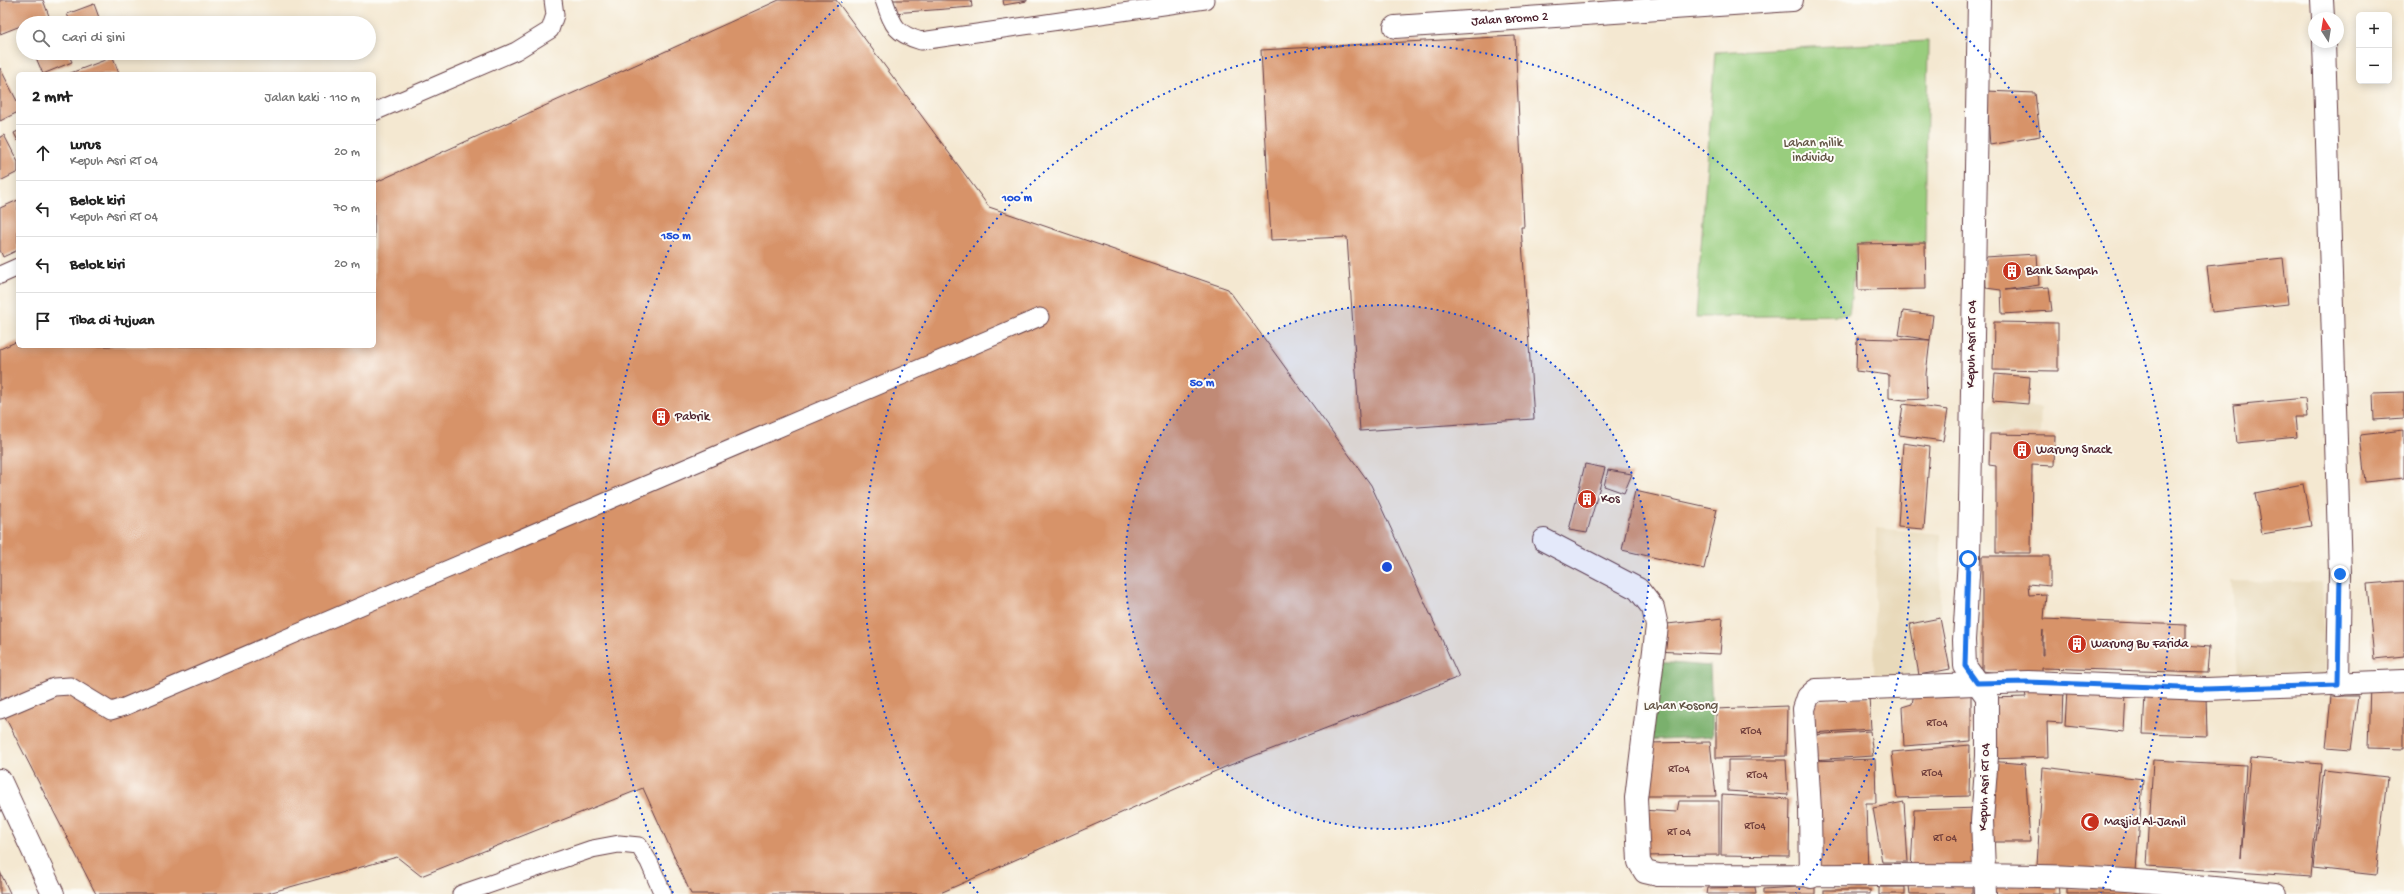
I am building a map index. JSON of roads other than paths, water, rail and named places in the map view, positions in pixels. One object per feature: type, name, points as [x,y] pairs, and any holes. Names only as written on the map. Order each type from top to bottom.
[{"type":"street","name":"Jalan Bromo 2","points":[[1395,28],[1792,0]]},
{"type":"street","name":"Kepuh Asri RT 04","points":[[1978,0],[1969,551],[1964,640],[1965,666],[1987,697],[1987,756],[1982,821],[1984,885]]},
{"type":"street","points":[[2322,0],[2323,12]]},
{"type":"street","points":[[2324,48],[2340,574],[2338,685]]},
{"type":"street","points":[[1544,540],[1638,589],[1653,608],[1657,626],[1636,798],[1639,862],[1645,872],[1658,875],[1811,877],[1984,885],[2038,876],[2168,884],[2275,894]]},
{"type":"street","points":[[1811,877],[1804,709],[1808,697],[1816,690],[2028,682],[2206,689],[2338,685],[2404,681]]},
{"type":"street","points":[[0,780],[53,894]]},
{"type":"lane","points":[[376,111],[516,50],[550,30],[555,15],[553,0]]},
{"type":"lane","points":[[884,0],[893,26],[904,36],[921,41],[1205,0]]},
{"type":"lane","points":[[0,275],[16,268]]},
{"type":"lane","points":[[0,710],[54,687],[70,686],[111,710],[124,707],[1040,317]]},
{"type":"lane","points":[[462,894],[592,849],[619,844],[639,846],[649,862],[663,894]]},
{"type":"place","name":"Bank Sampah","points":[[2012,271]]},
{"type":"place","name":"Pabrik","points":[[661,417]]},
{"type":"place","name":"Warung Snack","points":[[2022,450]]},
{"type":"place","name":"Kos","points":[[1587,499]]},
{"type":"place","name":"Warung Bu Farida","points":[[2077,644]]},
{"type":"place","name":"Masjid Al-Jamil","points":[[2090,822]]},
{"type":"park label","name":"Lahan milik individu","points":[[1813,150]]},
{"type":"park label","name":"Lahan Kosong","points":[[1681,706]]}]
